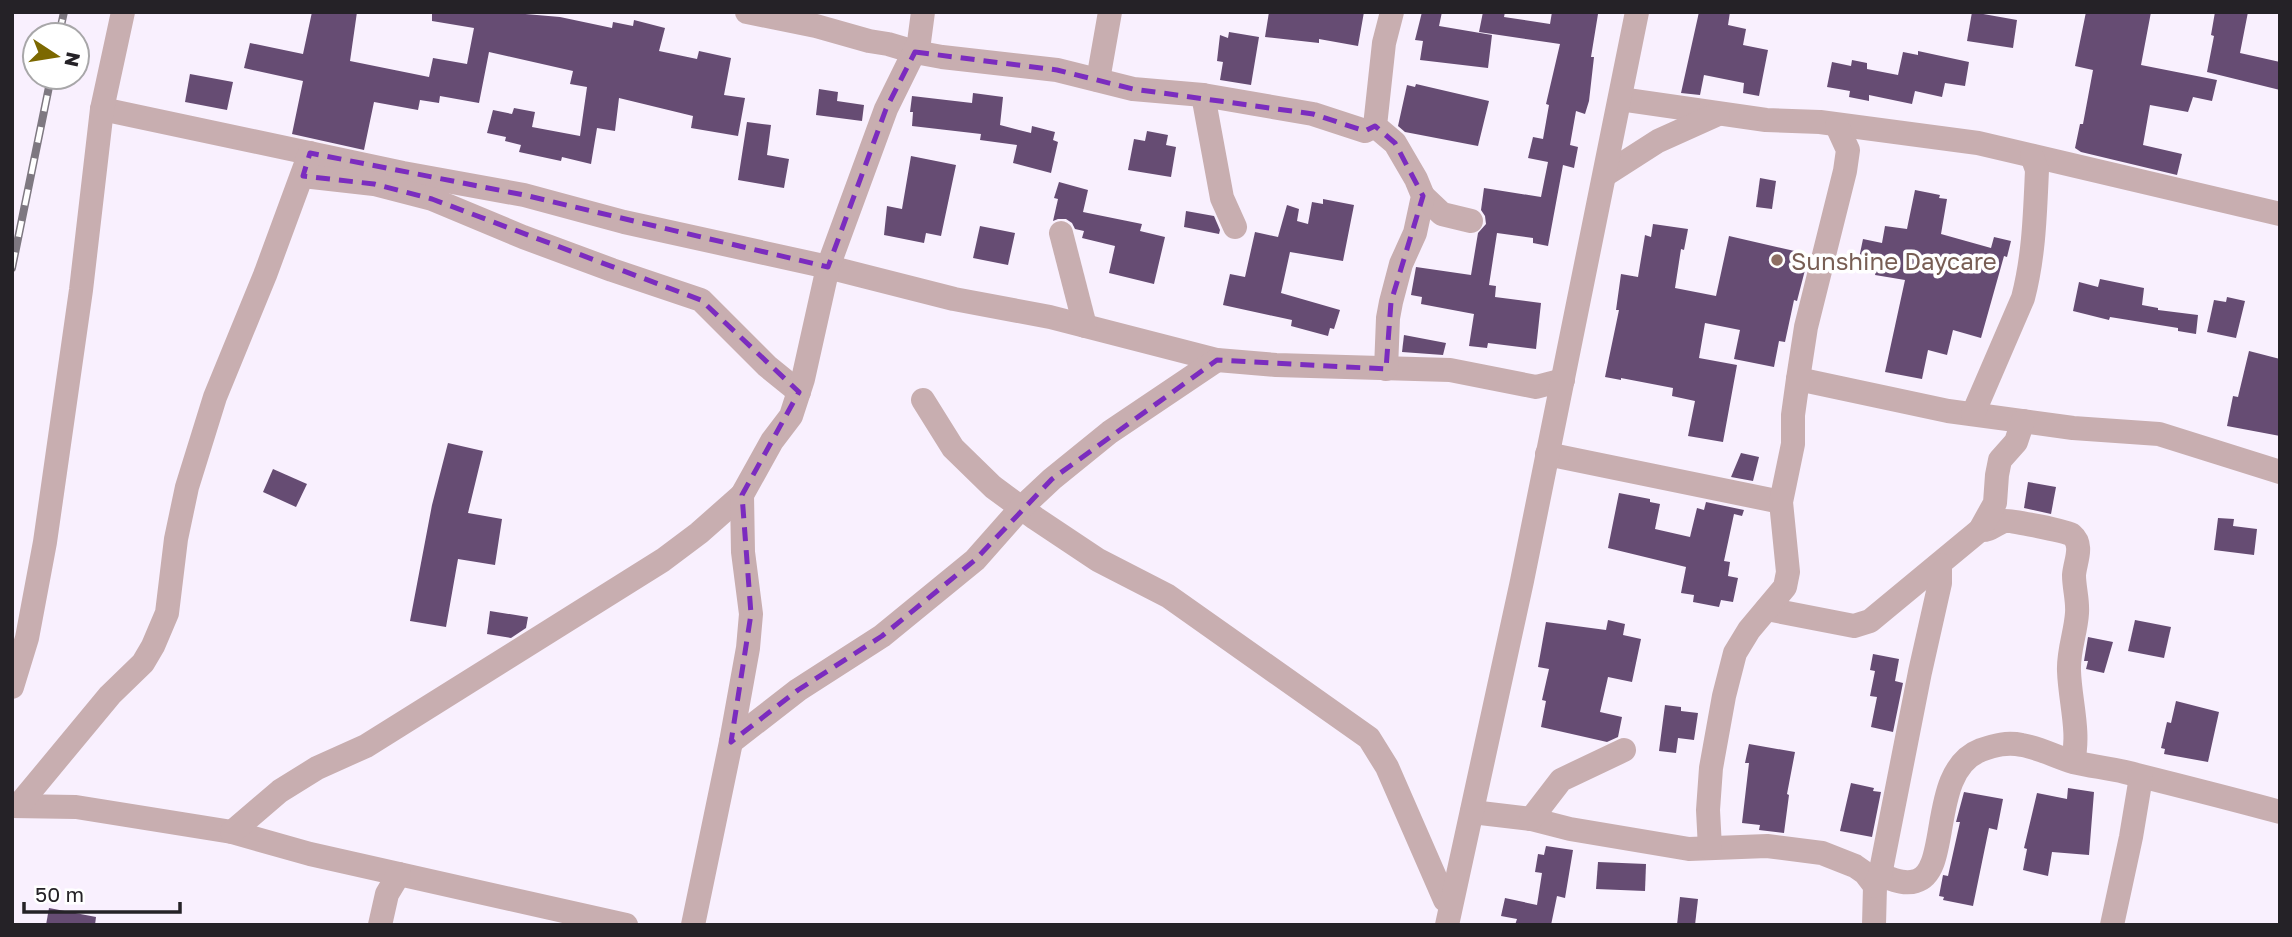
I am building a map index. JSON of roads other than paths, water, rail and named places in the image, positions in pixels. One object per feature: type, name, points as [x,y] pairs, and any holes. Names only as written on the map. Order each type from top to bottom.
[{"type":"street","points":[[12,687],[27,638],[45,542],[81,290],[102,109],[123,12]]},
{"type":"street","points":[[747,12],[942,57],[1057,70],[1133,89],[1203,95],[1313,114],[1365,131],[1375,126]]},
{"type":"street","points":[[232,832],[280,790],[317,768],[366,746],[663,560],[742,495],[772,441],[791,416],[799,393],[828,267],[886,109],[919,42],[923,12]]},
{"type":"street","points":[[1098,80],[1110,12]]},
{"type":"street","points":[[1375,126],[1384,43],[1392,12]]},
{"type":"street","points":[[1447,925],[1522,581],[1637,12]]},
{"type":"street","points":[[1203,95],[1220,189],[1227,213],[1235,227]]},
{"type":"street","points":[[1619,99],[1766,120],[1820,122],[1978,143],[2280,214]]},
{"type":"street","points":[[102,109],[432,199],[612,271],[701,300],[767,366],[799,393]]},
{"type":"street","points":[[1605,175],[1658,141],[1718,114]]},
{"type":"street","points":[[1375,126],[1395,143],[1423,196],[1442,214],[1471,221]]},
{"type":"street","points":[[1710,848],[1708,810],[1711,768],[1735,653],[1749,630],[1785,587],[1788,572],[1781,502],[1793,444],[1793,415],[1806,327],[1845,171],[1847,150],[1838,126]]},
{"type":"street","points":[[1973,414],[2023,298],[2028,279],[2032,259],[2037,170],[2032,156]]},
{"type":"street","points":[[306,164],[454,180],[524,195],[636,225],[828,267],[954,299],[1008,308],[1217,360],[1276,365],[1467,372],[1536,387],[1563,380]]},
{"type":"street","points":[[15,806],[110,695],[143,663],[153,646],[167,612],[178,526],[187,487],[215,397],[306,164]]},
{"type":"street","points":[[1386,369],[1391,302],[1401,264],[1415,233],[1423,196]]},
{"type":"street","points":[[1060,233],[1085,326]]},
{"type":"street","points":[[731,742],[798,690],[882,636],[975,559],[1021,508],[1052,479],[1110,432],[1217,360]]},
{"type":"street","points":[[1798,379],[1916,405],[1973,414],[2073,428],[2159,434],[2280,472]]},
{"type":"street","points":[[923,400],[953,448],[993,487],[1098,560],[1168,596],[1369,738],[1387,767],[1445,900]]},
{"type":"street","points":[[1767,610],[1854,626],[1870,621],[1980,530],[1995,503],[2000,460],[2016,442],[2023,421]]},
{"type":"street","points":[[1546,454],[1781,502]]},
{"type":"street","points":[[693,925],[748,648],[751,614],[743,552],[742,495]]},
{"type":"street","points":[[1980,530],[1986,531],[2005,521],[2012,521],[2027,526],[2064,530],[2076,538],[2078,555],[2074,580],[2077,613],[2068,668],[2074,713],[2073,761]]},
{"type":"street","points":[[1874,925],[1878,881],[1940,583],[1940,565]]},
{"type":"street","points":[[1472,812],[1531,819],[1570,829],[1689,849],[1767,846],[1822,853],[1855,866],[1878,881],[1902,882],[1923,878],[1936,855],[1946,797],[1962,761],[1975,752],[1999,743],[2023,745],[2073,761],[2280,812]]},
{"type":"street","points":[[1531,819],[1561,780],[1624,750]]},
{"type":"street","points":[[2112,925],[2141,777]]},
{"type":"street","points":[[15,806],[76,807],[232,832],[310,854],[626,925]]},
{"type":"street","points":[[380,925],[387,894],[399,874]]},
{"type":"railway","points":[[62,21],[64,12]]},
{"type":"railway","points":[[12,268],[48,91]]},
{"type":"place","name":"Sunshine Daycare","points":[[1777,260]]}]
